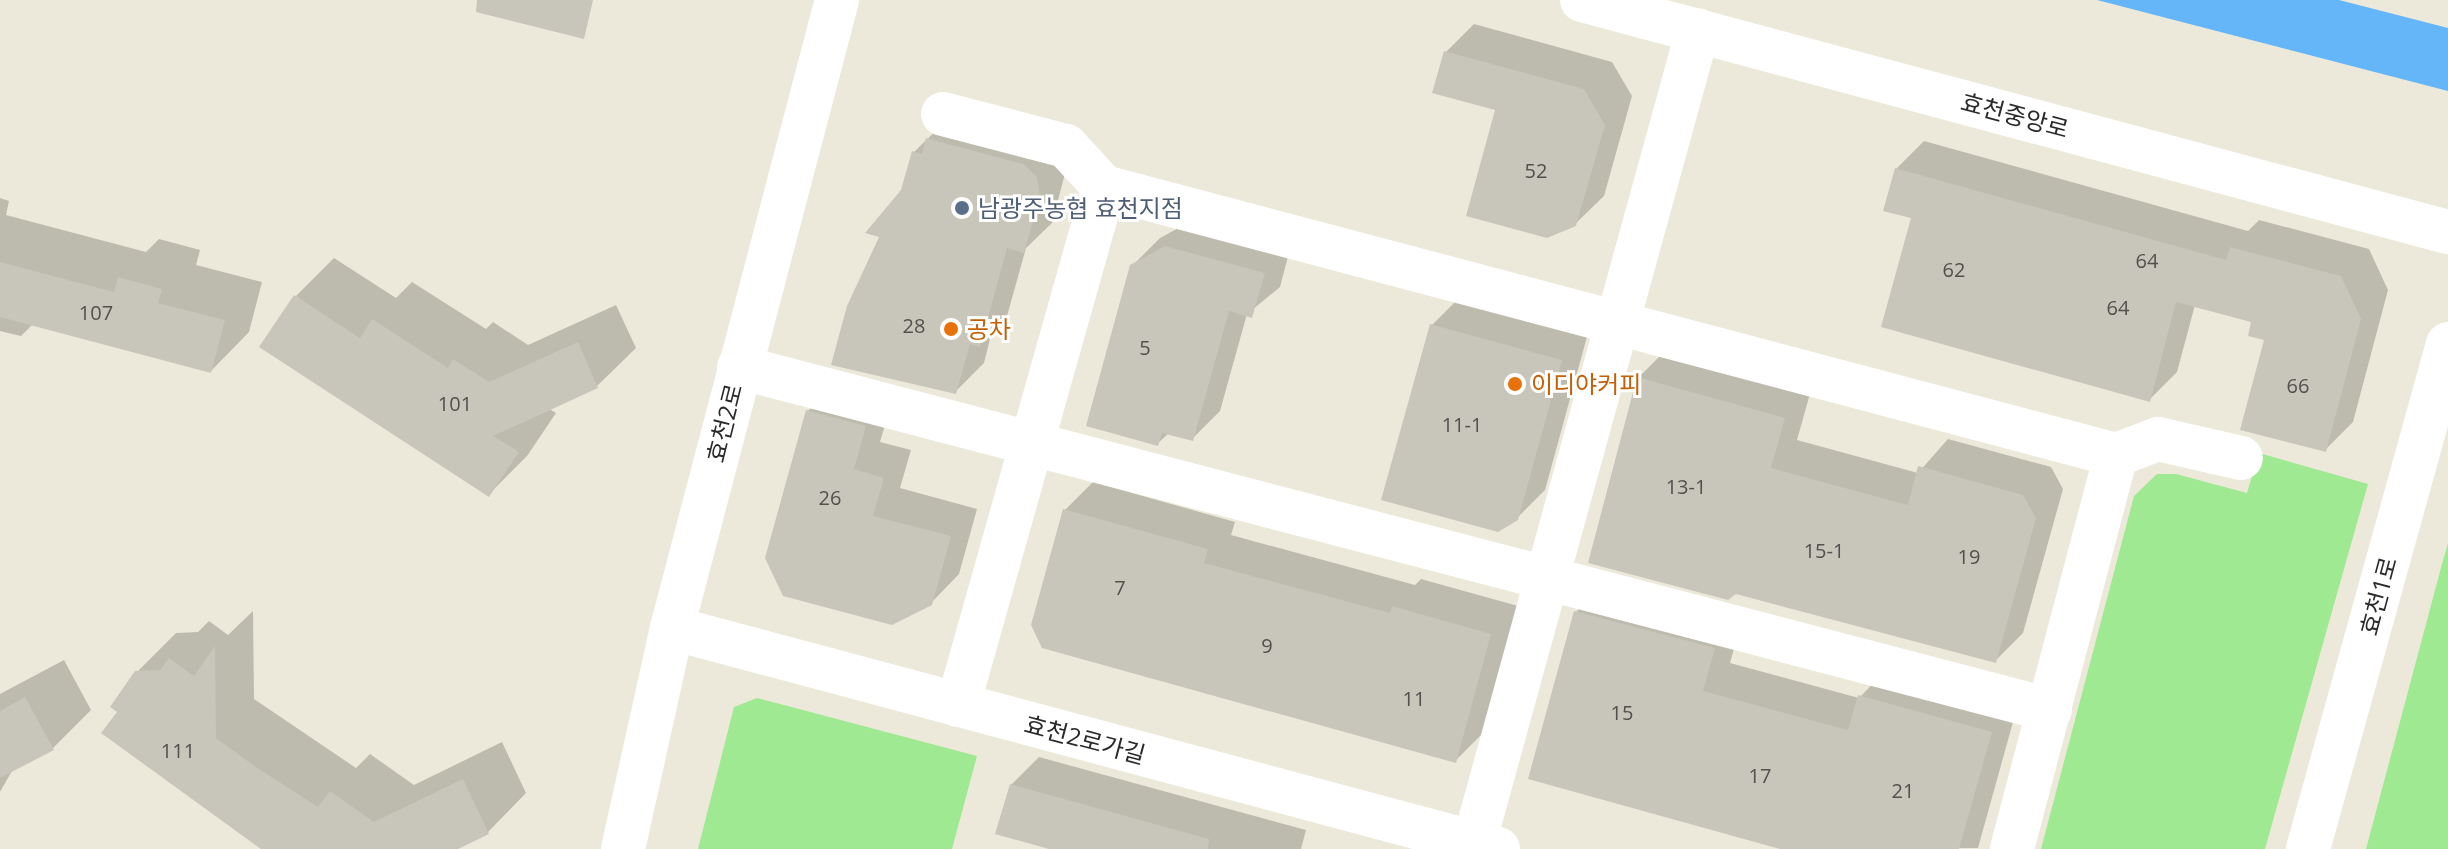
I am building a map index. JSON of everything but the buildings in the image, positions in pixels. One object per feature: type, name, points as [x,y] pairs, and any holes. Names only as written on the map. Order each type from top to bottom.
[{"type":"street","name":"효천2로","points":[[623,849],[672,628],[837,0]]},
{"type":"street","name":"효천중앙로","points":[[1582,0],[2448,232]]},
{"type":"street","points":[[1486,846],[1545,578],[1698,30]]},
{"type":"street","points":[[943,114],[1066,146],[1104,187],[2116,455],[2158,439],[2241,458]]},
{"type":"street","points":[[958,705],[1104,187]]},
{"type":"street","name":"효천1로","points":[[2308,849],[2448,344]]},
{"type":"street","points":[[739,367],[2050,710]]},
{"type":"street","points":[[2012,849],[2116,455]]},
{"type":"street","name":"효천2로가길","points":[[672,628],[1486,846]]},
{"type":"green space","points":[[2259,453],[2368,484],[2265,849],[2041,849],[2134,496],[2157,474],[2176,474],[2247,493]]},
{"type":"green space","points":[[2448,543],[2448,849],[2366,849],[2442,564]]},
{"type":"green space","points":[[757,698],[977,756],[952,849],[698,849],[734,707]]},
{"type":"water","points":[[2097,0],[2339,0],[2448,28],[2448,91]]},
{"type":"place","name":"남광주농협 효천지점","points":[[962,208]]},
{"type":"place","name":"공차","points":[[951,329]]},
{"type":"place","name":"이디야커피","points":[[1515,384]]}]
